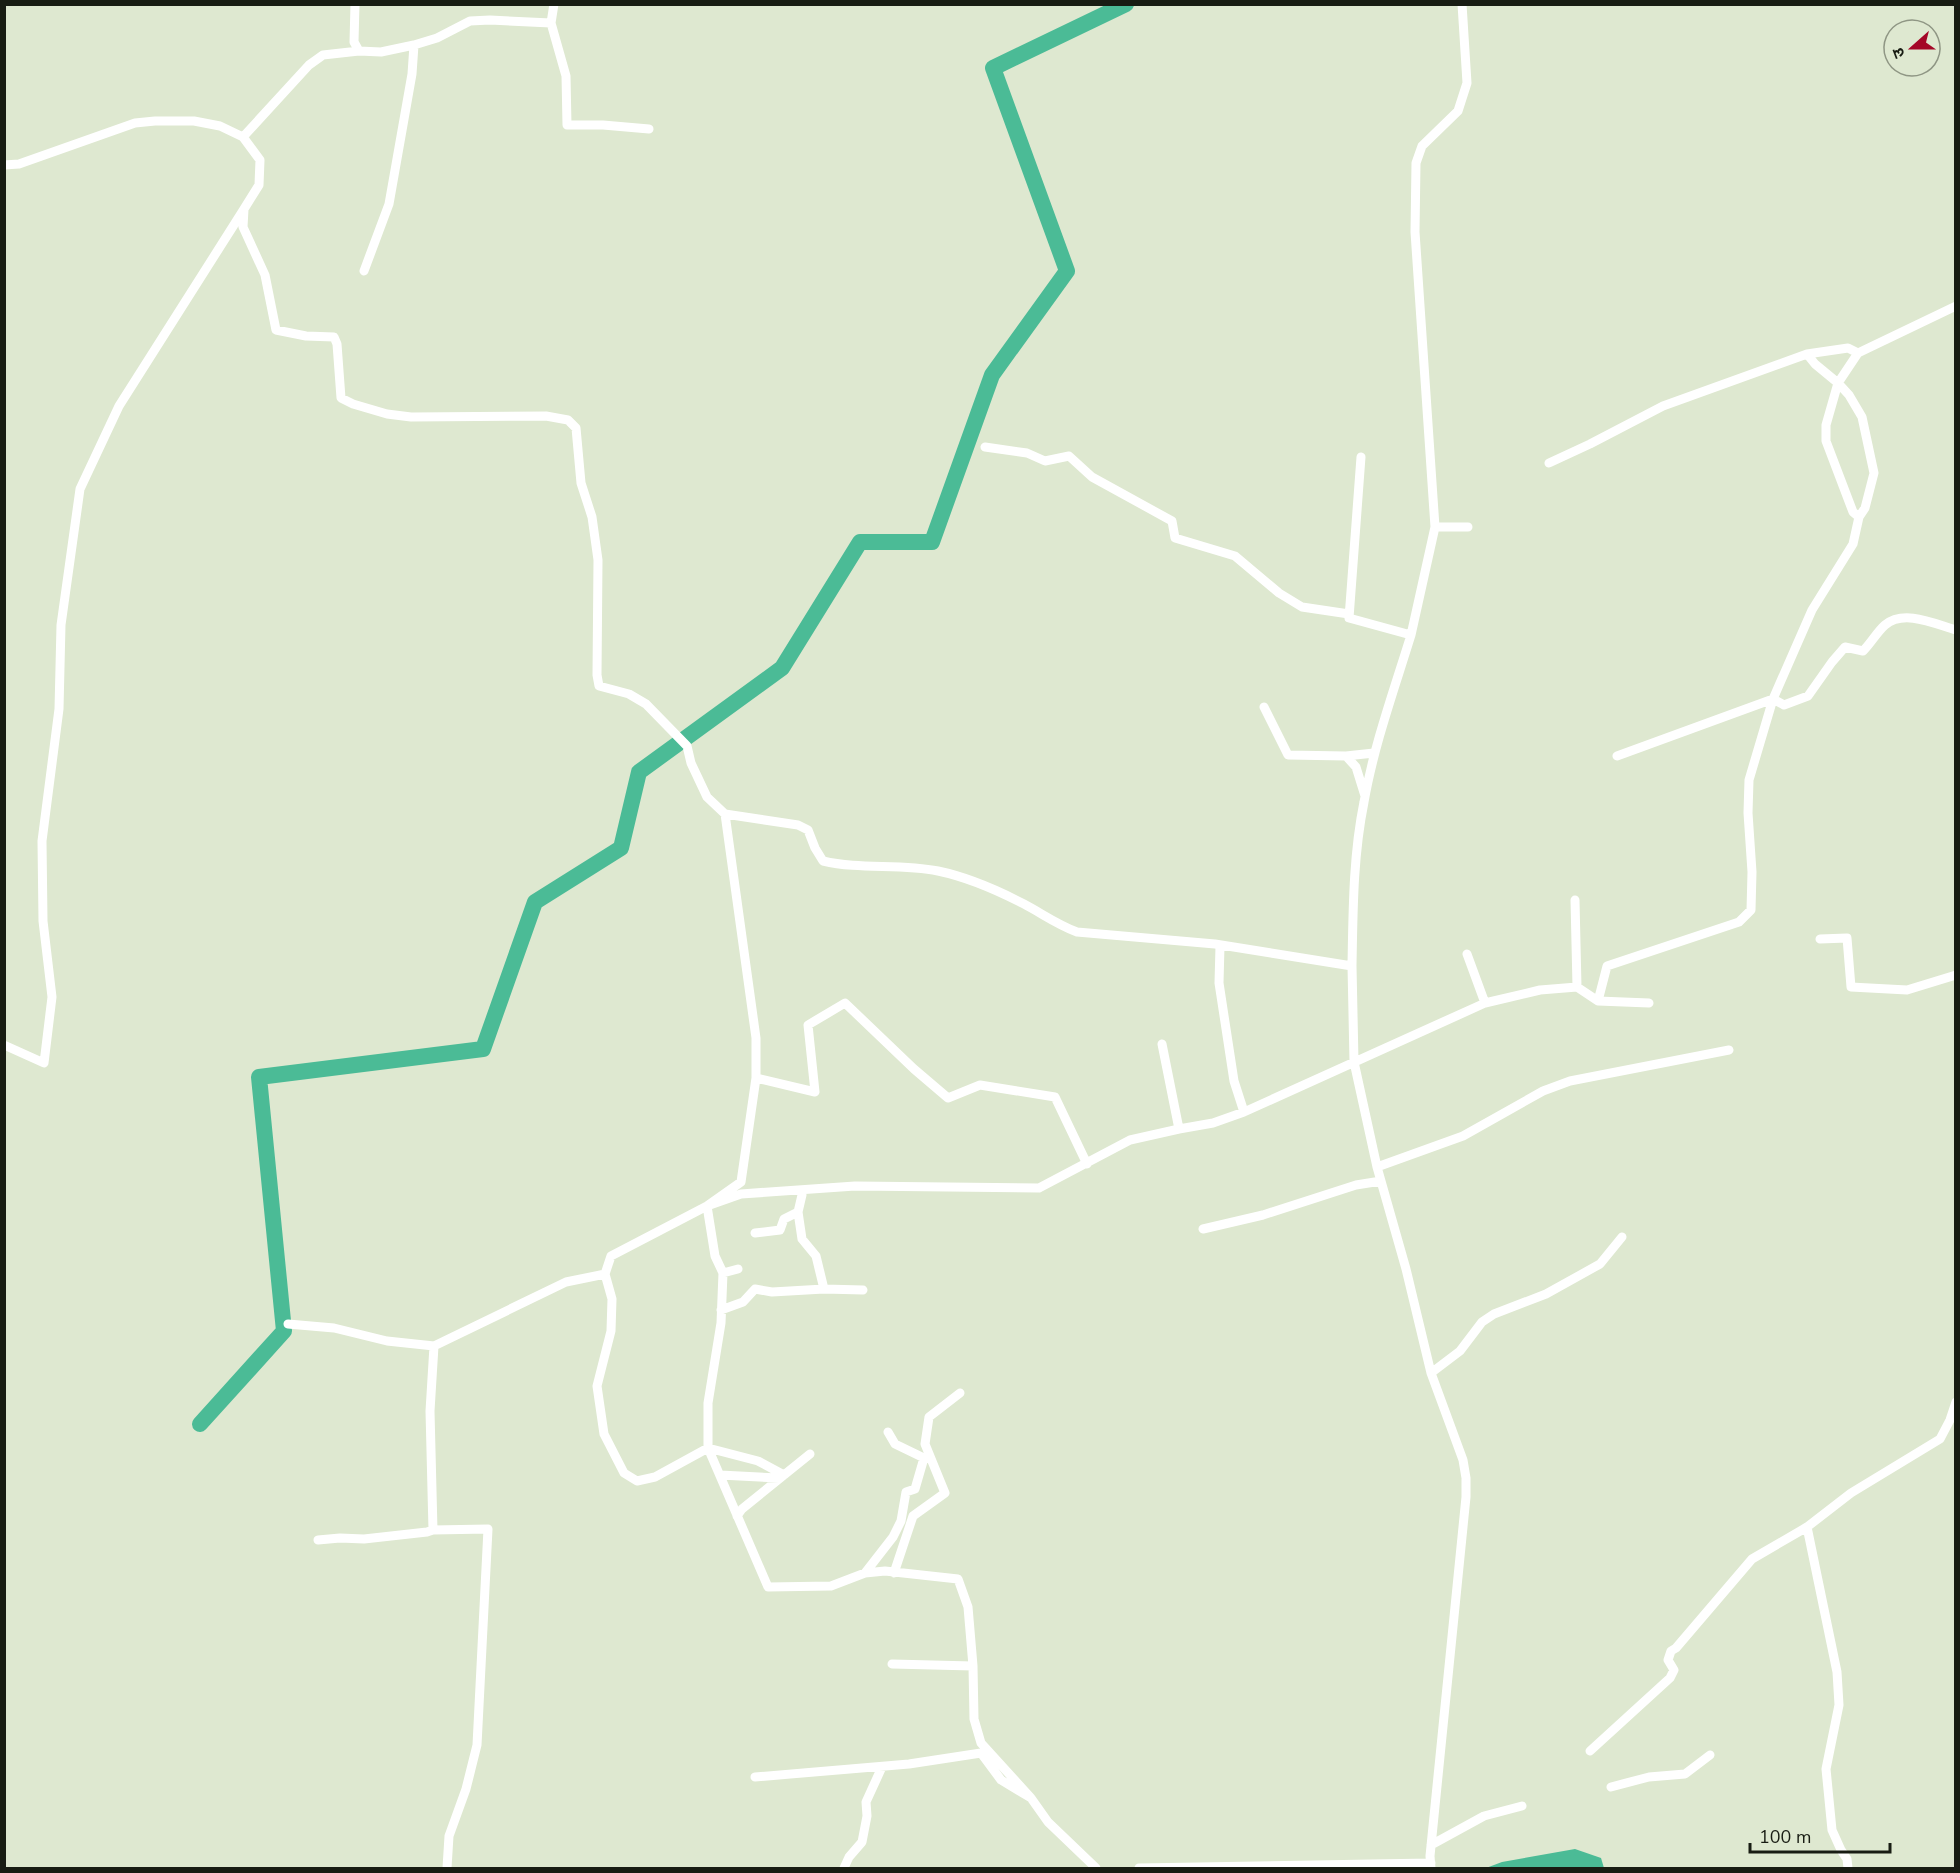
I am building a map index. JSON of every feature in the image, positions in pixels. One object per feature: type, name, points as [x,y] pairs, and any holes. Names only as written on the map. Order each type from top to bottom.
[{"type":"street","points":[[355,4],[354,42],[360,51]]},
{"type":"street","points":[[555,4],[551,23],[566,76],[567,125],[649,129]]},
{"type":"street","points":[[1139,1869],[1431,1866],[1431,1845],[1466,1497],[1466,1478],[1463,1460],[1431,1373],[1407,1269],[1377,1167],[1354,1062],[1352,966],[1355,869],[1365,796],[1374,753],[1411,635],[1435,527],[1415,232],[1416,163],[1422,146],[1458,111],[1467,83],[1462,4]]},
{"type":"street","points":[[243,137],[309,65],[324,54],[381,52],[414,45],[437,38],[470,21],[551,23]]},
{"type":"street","points":[[364,271],[389,204],[412,74],[414,45]]},
{"type":"street","points":[[4,165],[19,164],[135,123],[194,121],[220,126],[243,137],[260,160],[260,185],[119,406],[80,489],[61,625],[59,709],[42,841],[43,921],[52,997],[44,1062],[4,1045]]},
{"type":"street","points":[[244,209],[243,226],[265,275],[276,330],[306,336],[334,337],[337,345],[341,398],[387,414],[411,417],[546,416],[568,420],[576,428],[580,483],[592,517],[598,560],[597,675],[599,686],[629,694],[646,704],[687,746],[691,763],[707,797],[725,814],[798,825],[808,830],[823,861],[840,865],[900,866],[938,871],[986,886],[1025,904],[1057,925],[1077,932],[1153,937],[1352,966]]},
{"type":"street","points":[[1859,517],[1853,512],[1826,441],[1826,426],[1838,383],[1858,353],[1956,306]]},
{"type":"street","points":[[1549,463],[1663,406],[1807,354],[1848,348],[1858,353]]},
{"type":"street","points":[[1598,1000],[1607,966],[1739,922],[1750,910],[1752,872],[1748,813],[1749,780],[1773,699],[1812,610],[1853,544],[1859,517],[1865,508],[1874,473],[1862,417],[1849,395],[1807,354]]},
{"type":"street","points":[[985,447],[1027,453],[1045,461],[1069,456],[1092,477],[1172,521],[1175,538],[1235,556],[1279,593],[1302,607],[1350,614]]},
{"type":"street","points":[[1361,457],[1349,618],[1411,635]]},
{"type":"street","points":[[1435,527],[1468,527]]},
{"type":"street","points":[[1617,756],[1773,699],[1784,705],[1808,696],[1845,647],[1863,651],[1885,626],[1895,620],[1918,619],[1956,630]]},
{"type":"street","points":[[1264,707],[1288,755],[1346,756],[1374,753]]},
{"type":"street","points":[[1346,756],[1356,767],[1365,796]]},
{"type":"street","points":[[725,814],[756,1038],[756,1078],[741,1182],[707,1206],[611,1256],[605,1274],[612,1299],[611,1331],[597,1386],[604,1434],[624,1473],[637,1481],[656,1477],[708,1448],[758,1461],[782,1477]]},
{"type":"street","points":[[1575,900],[1577,987]]},
{"type":"street","points":[[1820,939],[1847,938],[1851,987],[1907,990],[1956,975]]},
{"type":"street","points":[[1220,946],[1219,984],[1234,1081],[1244,1112]]},
{"type":"street","points":[[1467,954],[1485,1003]]},
{"type":"street","points":[[707,1206],[741,1194],[855,1186],[1039,1188],[1131,1140],[1213,1123],[1244,1112],[1485,1003],[1540,990],[1577,987],[1598,1000],[1648,1003]]},
{"type":"street","points":[[756,1078],[815,1092],[808,1025],[845,1003],[948,1098],[980,1085],[1055,1097],[1087,1164]]},
{"type":"street","points":[[1162,1044],[1179,1129]]},
{"type":"street","points":[[1377,1167],[1463,1136],[1543,1091],[1570,1081],[1729,1050]]},
{"type":"street","points":[[1203,1229],[1263,1215],[1356,1185],[1381,1181]]},
{"type":"street","points":[[801,1191],[798,1212],[802,1239],[816,1256],[824,1289]]},
{"type":"street","points":[[707,1206],[715,1256],[723,1274],[721,1323],[708,1404],[708,1448],[768,1587],[831,1586],[865,1573],[885,1571],[958,1579],[968,1607],[973,1666],[974,1719],[981,1743],[1031,1798],[1048,1822],[1096,1869]]},
{"type":"street","points":[[755,1233],[780,1230],[784,1219],[798,1212]]},
{"type":"street","points":[[1431,1373],[1460,1351],[1482,1322],[1494,1314],[1546,1294],[1599,1264],[1622,1237]]},
{"type":"street","points":[[723,1274],[738,1269]]},
{"type":"street","points":[[288,1324],[334,1328],[387,1341],[434,1346],[566,1282],[605,1274]]},
{"type":"street","points":[[721,1310],[743,1302],[755,1290],[772,1292],[824,1289],[863,1290]]},
{"type":"street","points":[[433,1530],[430,1411],[434,1346]]},
{"type":"street","points":[[894,1573],[913,1516],[945,1492],[925,1444],[929,1417],[960,1393]]},
{"type":"street","points":[[1590,1751],[1670,1678],[1674,1670],[1668,1660],[1671,1652],[1752,1559],[1807,1527],[1851,1493],[1940,1438],[1948,1426],[1956,1402]]},
{"type":"street","points":[[865,1573],[897,1529],[901,1521],[906,1492],[915,1489],[924,1458],[895,1444],[888,1432]]},
{"type":"street","points":[[737,1516],[742,1509],[810,1454]]},
{"type":"street","points":[[720,1474],[782,1477]]},
{"type":"street","points":[[1807,1527],[1837,1671],[1839,1706],[1826,1769],[1832,1830],[1847,1859],[1848,1869]]},
{"type":"street","points":[[318,1540],[364,1539],[433,1530],[488,1529],[477,1745],[466,1789],[449,1836],[447,1869]]},
{"type":"street","points":[[892,1664],[973,1666]]},
{"type":"street","points":[[755,1777],[882,1767],[981,1753],[1001,1780],[1031,1798]]},
{"type":"street","points":[[1611,1787],[1649,1777],[1685,1774],[1710,1755]]},
{"type":"street","points":[[844,1869],[849,1857],[862,1842],[867,1816],[866,1802],[882,1767]]},
{"type":"street","points":[[1431,1845],[1485,1816],[1522,1806]]},
{"type":"shaded area","points":[[1575,1849],[1601,1858],[1604,1868],[1486,1868],[1502,1862]]},
{"type":"waterway","points":[[200,1424],[284,1331],[259,1077],[483,1049],[535,902],[621,848],[639,772],[782,668],[860,542],[932,542],[992,375],[1067,271],[993,68],[1126,4]]}]
